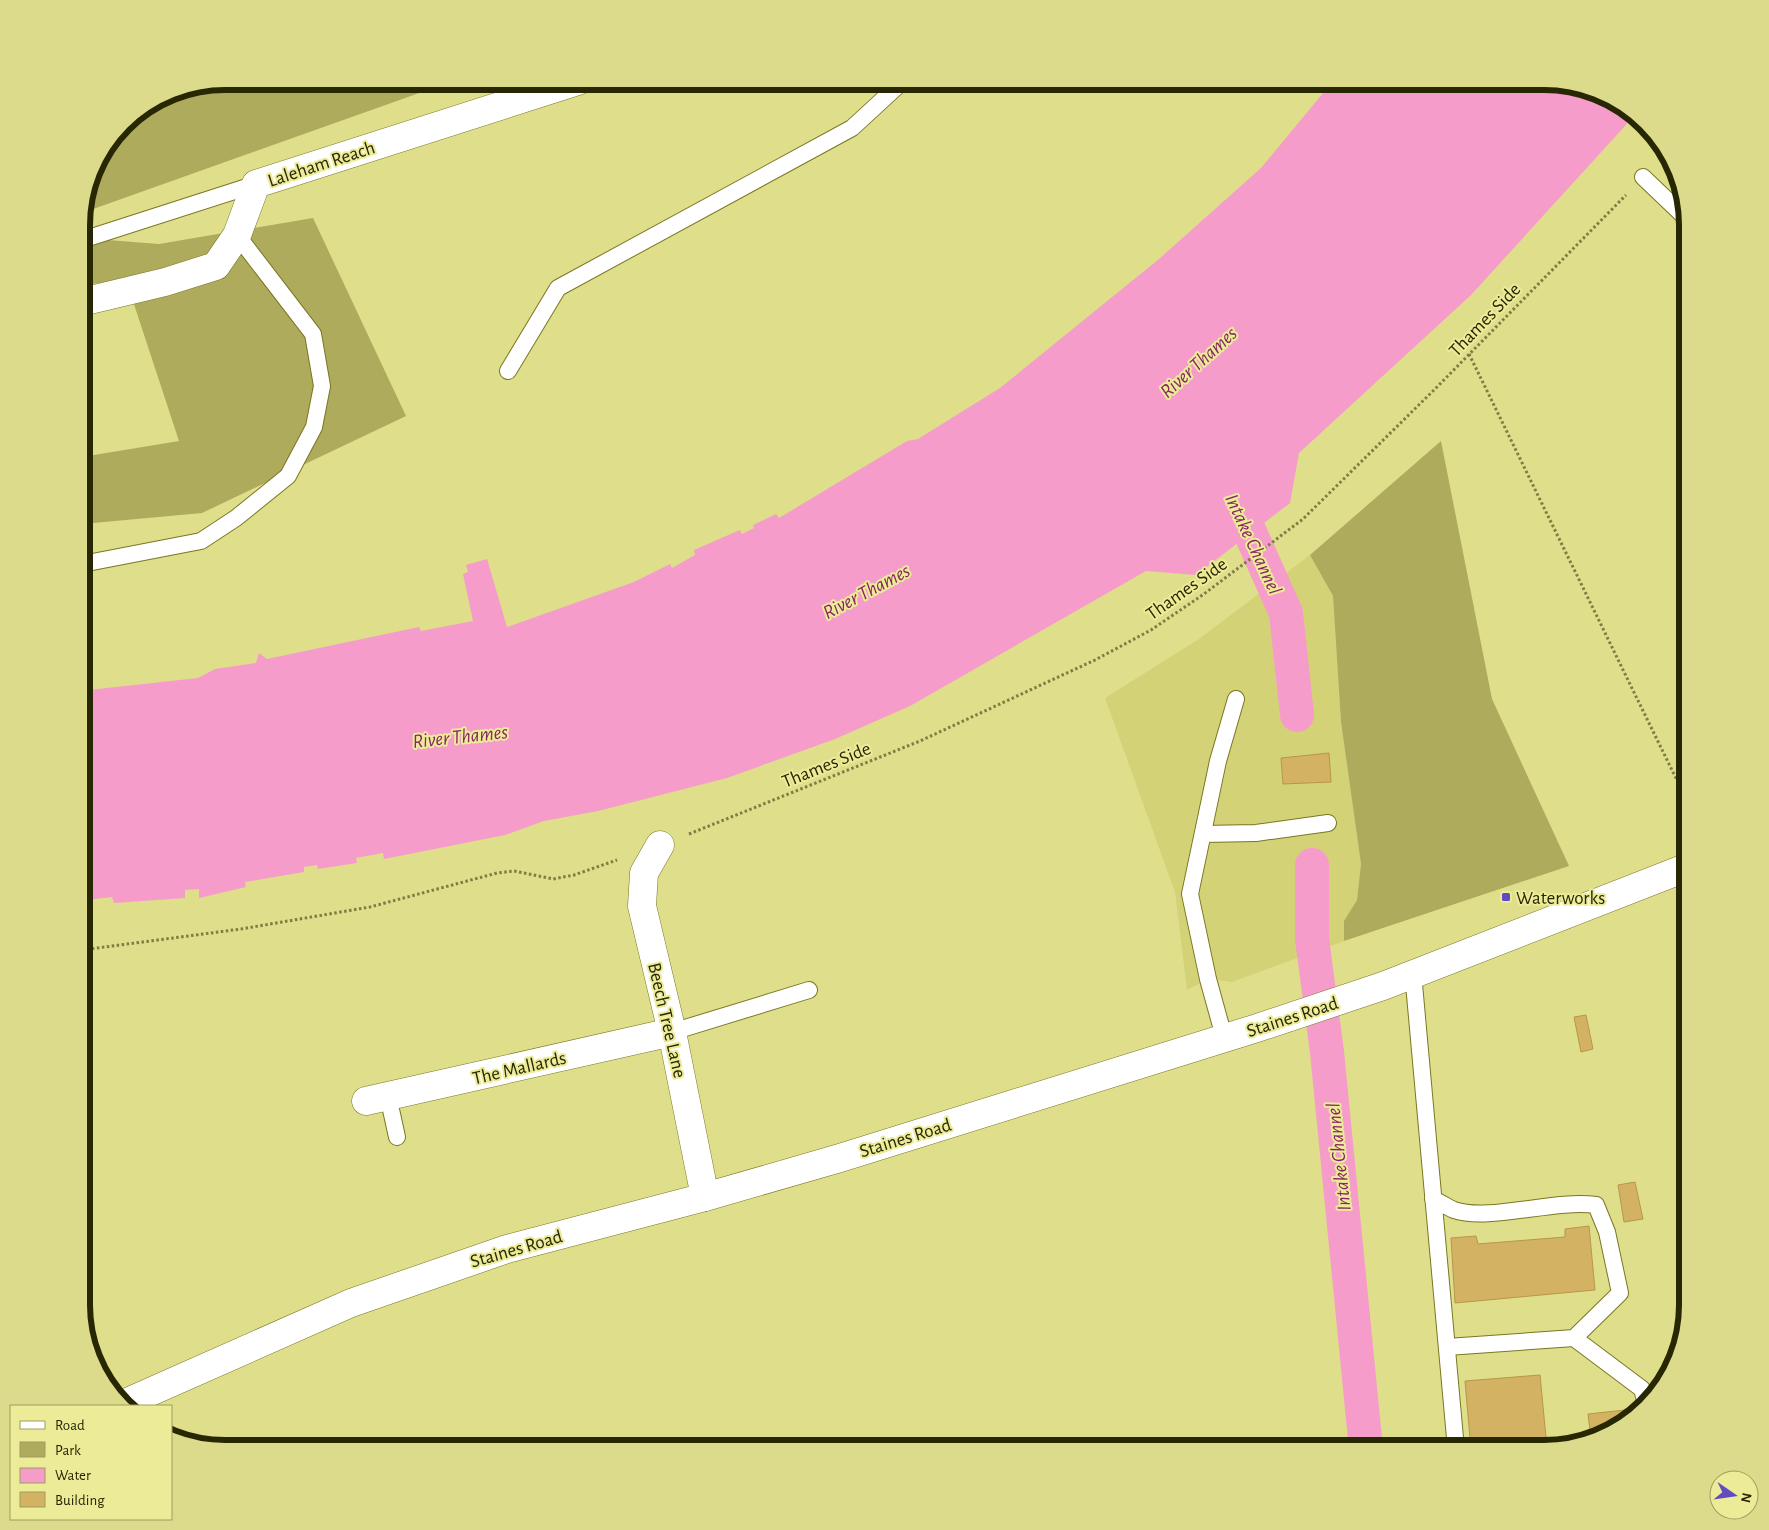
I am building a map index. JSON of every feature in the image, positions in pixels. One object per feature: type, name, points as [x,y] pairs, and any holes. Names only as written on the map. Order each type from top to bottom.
[{"type":"main road","name":"Laleham Reach","points":[[90,300],[165,282],[216,266],[237,234],[256,184],[550,90]]},
{"type":"main road","name":"Beech Tree Lane","points":[[660,845],[644,873],[642,906],[672,1032],[705,1198]]},
{"type":"main road","name":"Staines Road","points":[[131,1401],[351,1303],[507,1249],[705,1198],[850,1155],[1254,1029],[1383,986],[1679,870]]},
{"type":"main road","name":"The Mallards","points":[[377,1099],[672,1032]]},
{"type":"lane","points":[[508,371],[558,288],[852,128],[893,90]]},
{"type":"lane","points":[[1643,177],[1678,211]]},
{"type":"lane","points":[[90,237],[256,184]]},
{"type":"lane","points":[[90,562],[201,541],[236,518],[288,476],[314,427],[322,386],[313,334],[237,234]]},
{"type":"lane","points":[[1224,1038],[1208,979],[1190,894],[1218,761],[1236,700]]},
{"type":"lane","points":[[1203,834],[1256,833],[1328,823]]},
{"type":"lane","points":[[1413,973],[1455,1440]]},
{"type":"lane","points":[[672,1032],[809,990]]},
{"type":"lane","points":[[377,1099],[397,1137]]},
{"type":"lane","points":[[1433,1199],[1455,1210],[1482,1213],[1577,1203],[1596,1205],[1607,1232],[1620,1293],[1574,1338],[1447,1347]]},
{"type":"lane","points":[[1574,1338],[1642,1389],[1644,1395]]},
{"type":"path","name":"Thames Side","points":[[90,949],[370,908],[514,871],[553,879],[574,875],[660,845],[928,737],[1095,660],[1151,630],[1204,594],[1303,519],[1469,354],[1643,177],[1660,157]]},
{"type":"path","points":[[1469,354],[1679,785]]},
{"type":"shaded area","points":[[1310,555],[1333,596],[1341,722],[1361,864],[1357,900],[1344,921],[1344,941],[1232,982],[1208,979],[1187,990],[1175,892],[1105,698],[1199,639]]},
{"type":"green space","points":[[225,90],[428,90],[91,210],[100,173],[118,143],[136,124],[150,113],[173,100],[207,91]]},
{"type":"green space","points":[[313,218],[406,416],[202,513],[90,523],[90,456],[179,441],[126,280],[90,284],[90,239],[159,244]]},
{"type":"green space","points":[[1441,441],[1492,699],[1569,866],[1344,941],[1344,921],[1357,900],[1361,864],[1341,722],[1333,596],[1310,555]]},
{"type":"water","name":"River Thames","points":[[1326,90],[1562,91],[1587,97],[1604,104],[1629,121],[1471,295],[1299,453],[1290,503],[1196,575],[1146,571],[910,706],[835,739],[727,778],[598,811],[544,821],[505,835],[384,859],[383,853],[356,858],[357,863],[318,869],[317,865],[304,867],[304,872],[245,882],[246,887],[199,898],[199,889],[185,890],[185,898],[114,903],[112,897],[90,900],[90,690],[198,678],[215,669],[256,663],[259,653],[267,659],[419,627],[421,631],[473,621],[463,574],[468,572],[466,565],[487,559],[507,627],[634,582],[670,564],[672,568],[695,555],[694,550],[740,530],[742,534],[754,528],[753,525],[776,514],[779,518],[907,441],[918,439],[1000,388],[1159,259],[1261,168]]},
{"type":"building","points":[[1329,753],[1331,782],[1283,784],[1281,758]]},
{"type":"building","points":[[1586,1015],[1593,1049],[1581,1052],[1574,1017]]},
{"type":"building","points":[[1635,1182],[1643,1219],[1624,1222],[1618,1185]]},
{"type":"building","points":[[1589,1226],[1595,1290],[1455,1303],[1451,1238],[1476,1236],[1478,1244],[1565,1237],[1565,1229]]},
{"type":"building","points":[[1540,1375],[1546,1440],[1470,1440],[1465,1381]]},
{"type":"building","points":[[1625,1410],[1625,1413],[1604,1426],[1590,1432],[1588,1414]]},
{"type":"waterway","name":"Intake Channel","points":[[1232,492],[1286,613],[1297,715]]},
{"type":"waterway","name":"Intake Channel","points":[[1312,865],[1312,939],[1327,1052],[1365,1440]]},
{"type":"place","name":"Waterworks","points":[[1506,897]]}]
